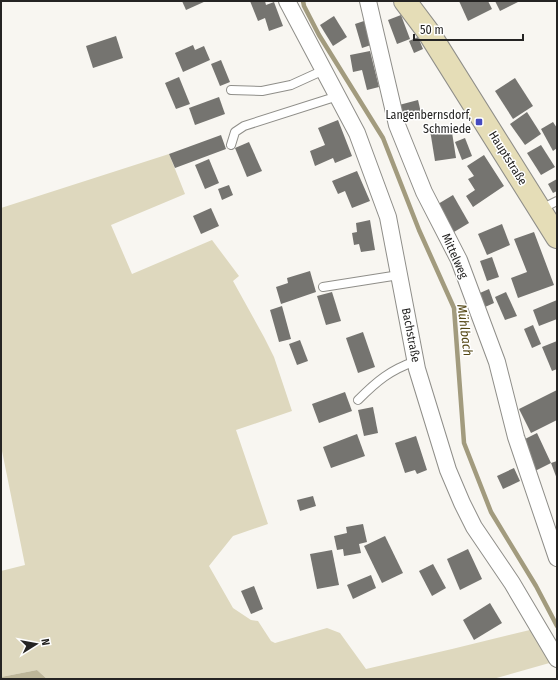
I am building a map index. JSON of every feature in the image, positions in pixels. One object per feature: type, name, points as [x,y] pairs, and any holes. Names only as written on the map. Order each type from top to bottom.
[{"type":"main road","name":"Hauptstraße","points":[[405,1],[429,33],[548,205],[557,237]]},
{"type":"street","name":"Bachstraße","points":[[287,1],[357,133],[388,217],[416,361],[448,470],[474,527],[512,583],[557,660]]},
{"type":"street","name":"Mittelweg","points":[[368,1],[397,125],[424,192],[459,260],[497,362],[516,437],[557,558]]},
{"type":"lane","points":[[231,90],[262,91],[292,85],[324,70]]},
{"type":"lane","points":[[231,144],[235,132],[244,126],[338,96]]},
{"type":"lane","points":[[323,287],[399,275]]},
{"type":"lane","points":[[358,400],[375,382],[399,367],[416,361]]},
{"type":"shaded area","points":[[169,154],[185,194],[111,225],[132,274],[212,240],[239,276],[233,281],[274,357],[292,411],[236,430],[268,524],[233,536],[209,566],[233,608],[251,620],[258,621],[271,641],[275,643],[327,628],[340,633],[366,669],[534,629],[553,662],[493,679],[47,679],[37,670],[1,677],[1,571],[25,565],[1,446],[1,208]]},
{"type":"shaded area","points":[[37,670],[47,679],[1,679],[1,677]]},
{"type":"building","points":[[182,1],[206,1],[186,10]]},
{"type":"building","points":[[250,1],[265,1],[266,5],[274,2],[283,26],[269,31],[265,18],[258,21]]},
{"type":"building","points":[[459,1],[488,1],[492,9],[468,21]]},
{"type":"building","points":[[495,1],[520,1],[500,11]]},
{"type":"building","points":[[401,15],[410,39],[397,44],[388,20]]},
{"type":"building","points":[[334,16],[347,37],[333,46],[320,25]]},
{"type":"building","points":[[367,20],[374,44],[362,48],[355,24]]},
{"type":"building","points":[[116,36],[123,58],[93,68],[86,46]]},
{"type":"building","points":[[418,37],[423,49],[414,53],[409,41]]},
{"type":"building","points":[[193,45],[195,50],[204,46],[210,60],[183,72],[175,53]]},
{"type":"building","points":[[370,51],[379,87],[367,90],[362,70],[353,72],[350,55]]},
{"type":"building","points":[[221,60],[230,82],[220,86],[211,64]]},
{"type":"building","points":[[179,77],[190,104],[176,109],[165,83]]},
{"type":"building","points":[[515,78],[533,106],[513,119],[495,91]]},
{"type":"building","points":[[219,97],[225,114],[195,125],[189,108]]},
{"type":"building","points":[[418,100],[422,117],[403,121],[399,105]]},
{"type":"building","points":[[527,112],[541,134],[525,145],[510,124]]},
{"type":"building","points":[[338,120],[352,156],[335,163],[333,158],[315,166],[310,151],[325,145],[318,128]]},
{"type":"building","points":[[553,122],[557,128],[557,148],[553,151],[541,129]]},
{"type":"building","points":[[451,126],[456,158],[435,161],[430,130]]},
{"type":"building","points":[[221,135],[226,149],[175,168],[169,154]]},
{"type":"building","points":[[465,138],[472,156],[462,160],[455,142]]},
{"type":"building","points":[[249,142],[262,171],[247,177],[235,148]]},
{"type":"building","points":[[541,145],[555,167],[541,175],[527,153]]},
{"type":"building","points":[[484,155],[504,186],[473,207],[466,196],[475,190],[468,179],[474,176],[467,166]]},
{"type":"building","points":[[209,159],[219,183],[205,189],[195,165]]},
{"type":"building","points":[[357,171],[370,201],[352,208],[345,191],[338,194],[332,181]]},
{"type":"building","points":[[557,179],[557,191],[553,193],[548,184]]},
{"type":"building","points":[[229,185],[233,195],[222,200],[218,189]]},
{"type":"building","points":[[453,195],[469,223],[454,232],[438,204]]},
{"type":"building","points":[[211,208],[219,226],[201,234],[193,216]]},
{"type":"building","points":[[370,220],[375,250],[361,252],[359,244],[354,245],[352,233],[357,232],[356,223]]},
{"type":"building","points":[[502,224],[510,245],[487,255],[478,234]]},
{"type":"building","points":[[534,232],[554,285],[518,298],[511,278],[527,272],[514,239]]},
{"type":"building","points":[[492,257],[499,277],[487,281],[480,261]]},
{"type":"building","points":[[310,271],[316,292],[281,304],[276,287],[288,283],[287,278]]},
{"type":"building","points":[[489,289],[494,303],[485,307],[488,315],[482,317],[473,296]]},
{"type":"building","points":[[332,292],[341,321],[326,325],[317,296]]},
{"type":"building","points":[[506,292],[517,316],[505,320],[495,297]]},
{"type":"building","points":[[557,300],[557,319],[539,326],[533,310]]},
{"type":"building","points":[[282,306],[291,339],[279,342],[270,310]]},
{"type":"building","points":[[533,325],[541,344],[532,348],[524,329]]},
{"type":"building","points":[[363,332],[375,367],[358,373],[346,338]]},
{"type":"building","points":[[300,340],[308,361],[297,365],[289,344]]},
{"type":"building","points":[[557,341],[557,369],[552,371],[542,347]]},
{"type":"building","points":[[557,390],[557,420],[531,433],[519,409]]},
{"type":"building","points":[[345,392],[352,411],[319,423],[312,404]]},
{"type":"building","points":[[373,407],[378,433],[364,436],[358,410]]},
{"type":"building","points":[[537,433],[551,463],[533,472],[519,442]]},
{"type":"building","points":[[357,434],[365,456],[331,468],[323,447]]},
{"type":"building","points":[[416,436],[427,470],[417,474],[415,470],[405,473],[395,443]]},
{"type":"building","points":[[557,461],[557,479],[551,463]]},
{"type":"building","points":[[514,468],[520,481],[503,489],[497,476]]},
{"type":"building","points":[[313,496],[316,506],[300,511],[297,500]]},
{"type":"building","points":[[363,524],[367,542],[359,544],[361,553],[344,556],[343,549],[337,550],[334,536],[347,533],[346,527]]},
{"type":"building","points":[[385,536],[403,573],[382,583],[364,546]]},
{"type":"building","points":[[468,549],[482,579],[460,590],[447,559]]},
{"type":"building","points":[[332,550],[339,585],[317,589],[310,554]]},
{"type":"building","points":[[433,564],[446,588],[432,596],[419,571]]},
{"type":"building","points":[[371,575],[376,588],[353,599],[347,585]]},
{"type":"building","points":[[254,586],[263,609],[251,614],[241,591]]},
{"type":"building","points":[[490,603],[502,623],[474,640],[463,620]]},
{"type":"waterway","name":"Mühlbach","points":[[303,1],[304,6],[319,35],[383,138],[419,230],[454,308],[464,443],[491,512],[536,586],[557,626]]},
{"type":"place","name":"Langenbernsdorf, Schmiede","points":[[479,122]]}]
